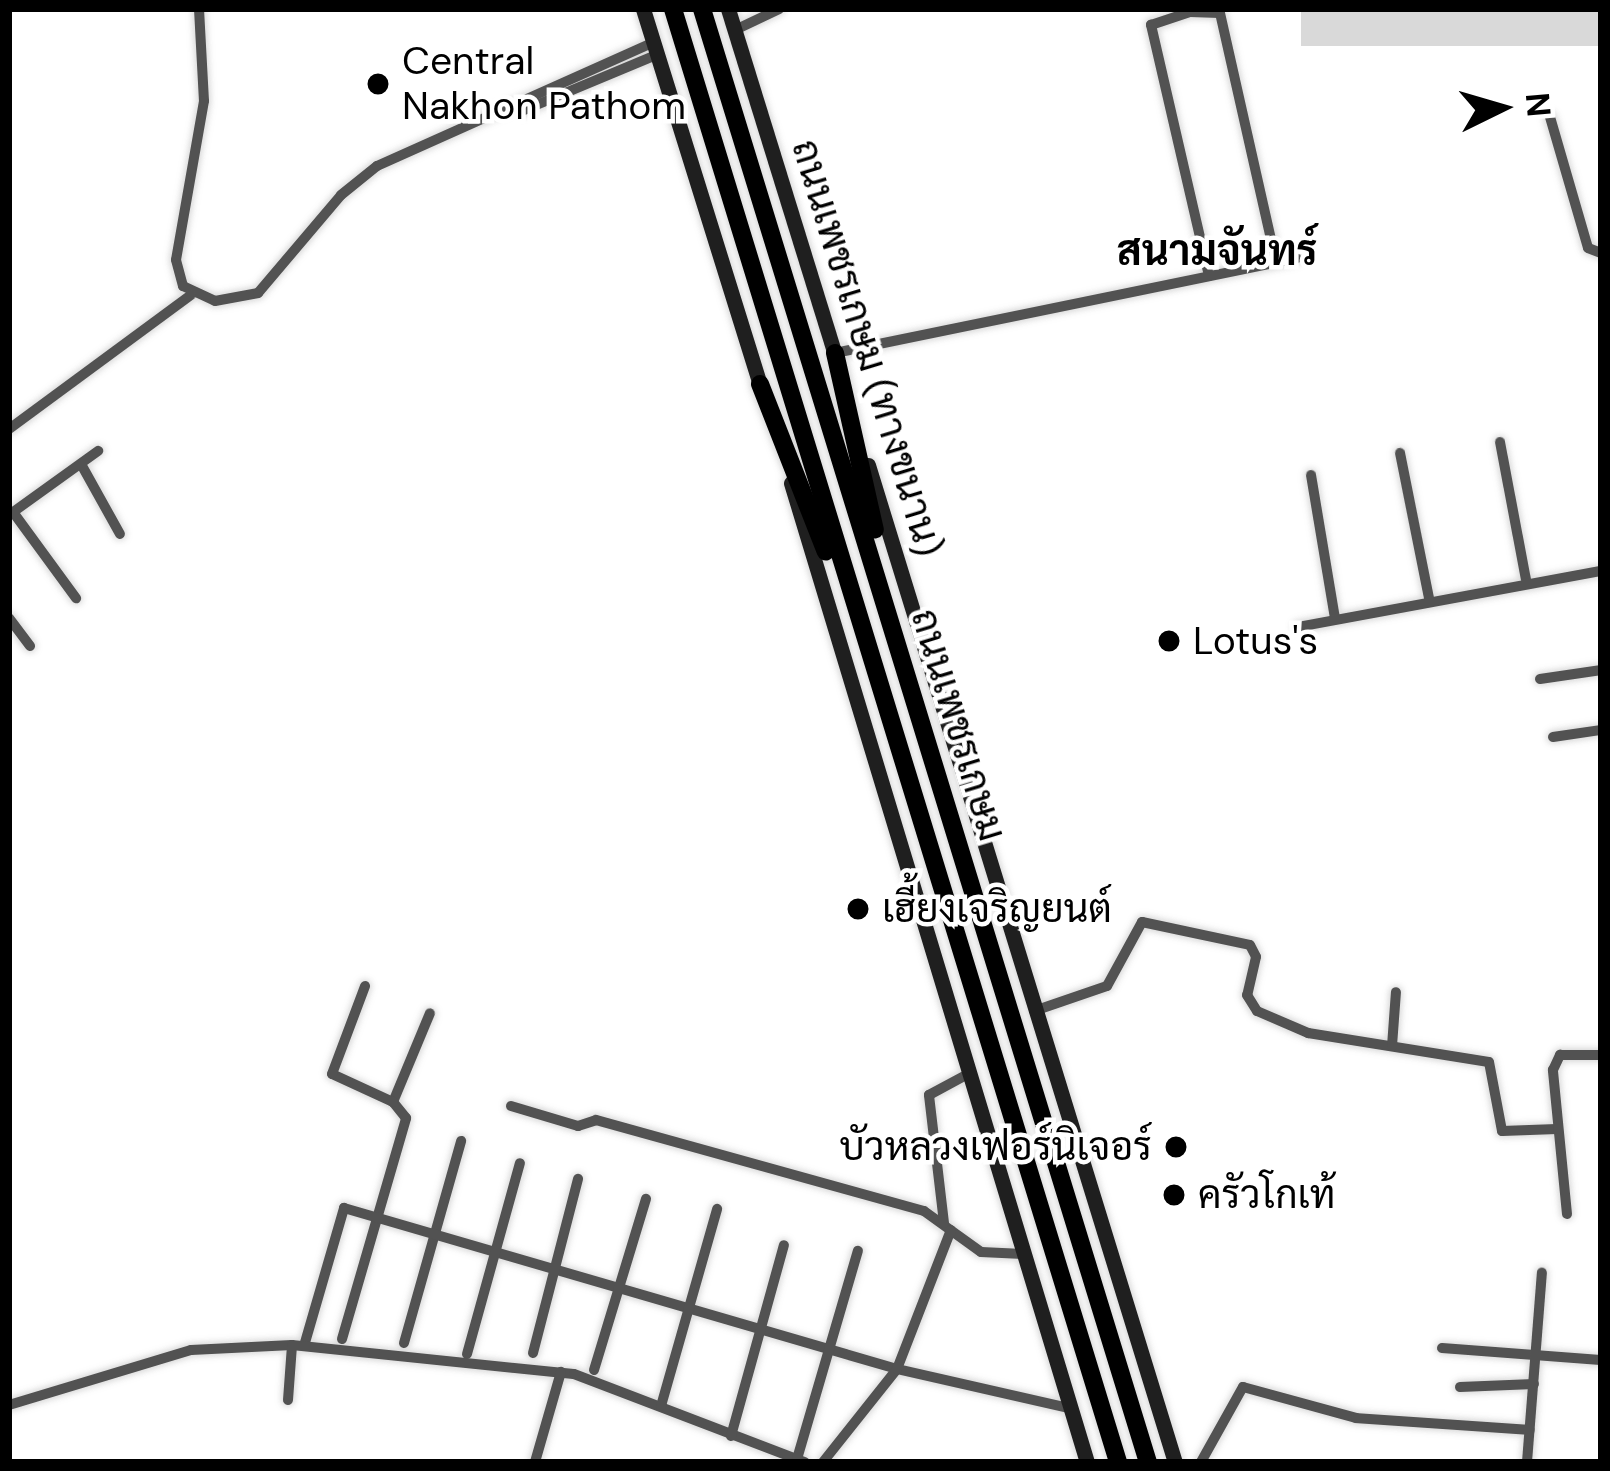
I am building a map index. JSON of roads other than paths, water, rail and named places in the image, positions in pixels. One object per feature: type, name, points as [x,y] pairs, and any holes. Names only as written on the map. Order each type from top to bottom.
[{"type":"highway","name":"ถนนเพชรเกษม","points":[[673,9],[1118,1462]]},
{"type":"highway","name":"ถนนเพชรเกษม","points":[[702,9],[1148,1462]]},
{"type":"highway","points":[[835,353],[905,663]]},
{"type":"highway","points":[[760,384],[874,674]]},
{"type":"main road","points":[[644,9],[1087,1462]]},
{"type":"main road","name":"ถนนเพชรเกษม (ทางขนาน)","points":[[728,9],[1174,1462]]},
{"type":"street","points":[[199,9],[204,101],[175,242],[179,279],[191,295],[215,302],[258,293],[362,180],[656,48]]},
{"type":"street","points":[[735,30],[778,9]]},
{"type":"street","points":[[1209,276],[1151,25],[1190,11],[1220,13],[1276,262]]},
{"type":"street","points":[[1550,117],[1588,248],[1601,253]]},
{"type":"street","points":[[835,353],[1296,258]]},
{"type":"street","points":[[9,429],[191,295]]},
{"type":"street","points":[[1500,442],[1526,580]]},
{"type":"street","points":[[76,598],[11,514],[98,452]]},
{"type":"street","points":[[1400,453],[1429,598]]},
{"type":"street","points":[[81,464],[120,534]]},
{"type":"street","points":[[1310,476],[1335,618]]},
{"type":"street","points":[[1298,626],[1526,580],[1601,571]]},
{"type":"street","points":[[9,618],[30,646]]},
{"type":"street","points":[[1540,679],[1601,670]]},
{"type":"street","points":[[1553,736],[1601,730]]},
{"type":"street","points":[[1034,1011],[1107,986],[1142,922],[1250,945],[1249,1005],[1271,1018],[1489,1062],[1504,1133],[1557,1129]]},
{"type":"street","points":[[342,1339],[406,1118],[394,1102],[332,1074],[365,986]]},
{"type":"street","points":[[1392,1046],[1396,992]]},
{"type":"street","points":[[394,1102],[430,1013]]},
{"type":"street","points":[[1567,1214],[1557,1129],[1557,1058],[1601,1054]]},
{"type":"street","points":[[823,1462],[897,1369],[948,1227],[929,1096],[968,1073]]},
{"type":"street","points":[[511,1106],[578,1126],[596,1120],[924,1211],[981,1252],[1023,1254]]},
{"type":"street","points":[[404,1343],[461,1141]]},
{"type":"street","points":[[467,1354],[520,1163]]},
{"type":"street","points":[[533,1352],[578,1179]]},
{"type":"street","points":[[594,1370],[646,1199]]},
{"type":"street","points":[[288,1400],[298,1346],[341,1209],[897,1369],[1069,1408]]},
{"type":"street","points":[[662,1406],[717,1209]]},
{"type":"street","points":[[731,1436],[784,1245]]},
{"type":"street","points":[[9,1405],[191,1350],[298,1346],[561,1372],[801,1460],[858,1251]]},
{"type":"street","points":[[1527,1462],[1542,1273]]},
{"type":"street","points":[[1442,1348],[1601,1360]]},
{"type":"street","points":[[535,1462],[561,1372]]},
{"type":"street","points":[[1460,1387],[1534,1384]]},
{"type":"street","points":[[1201,1462],[1244,1387],[1357,1418],[1530,1430]]},
{"type":"place","name":"Central Nakhon Pathom","points":[[378,84]]},
{"type":"place","name":"Lotus's","points":[[1169,641]]},
{"type":"place","name":"เฮี้ยงเจริญยนต์","points":[[858,909]]},
{"type":"place","name":"บัวหลวงเฟอร์นิเจอร์","points":[[1176,1147]]},
{"type":"place","name":"ครัวโกเท้","points":[[1174,1195]]},
{"type":"district","name":"สนามจันทร์","points":[[1217,251]]}]
